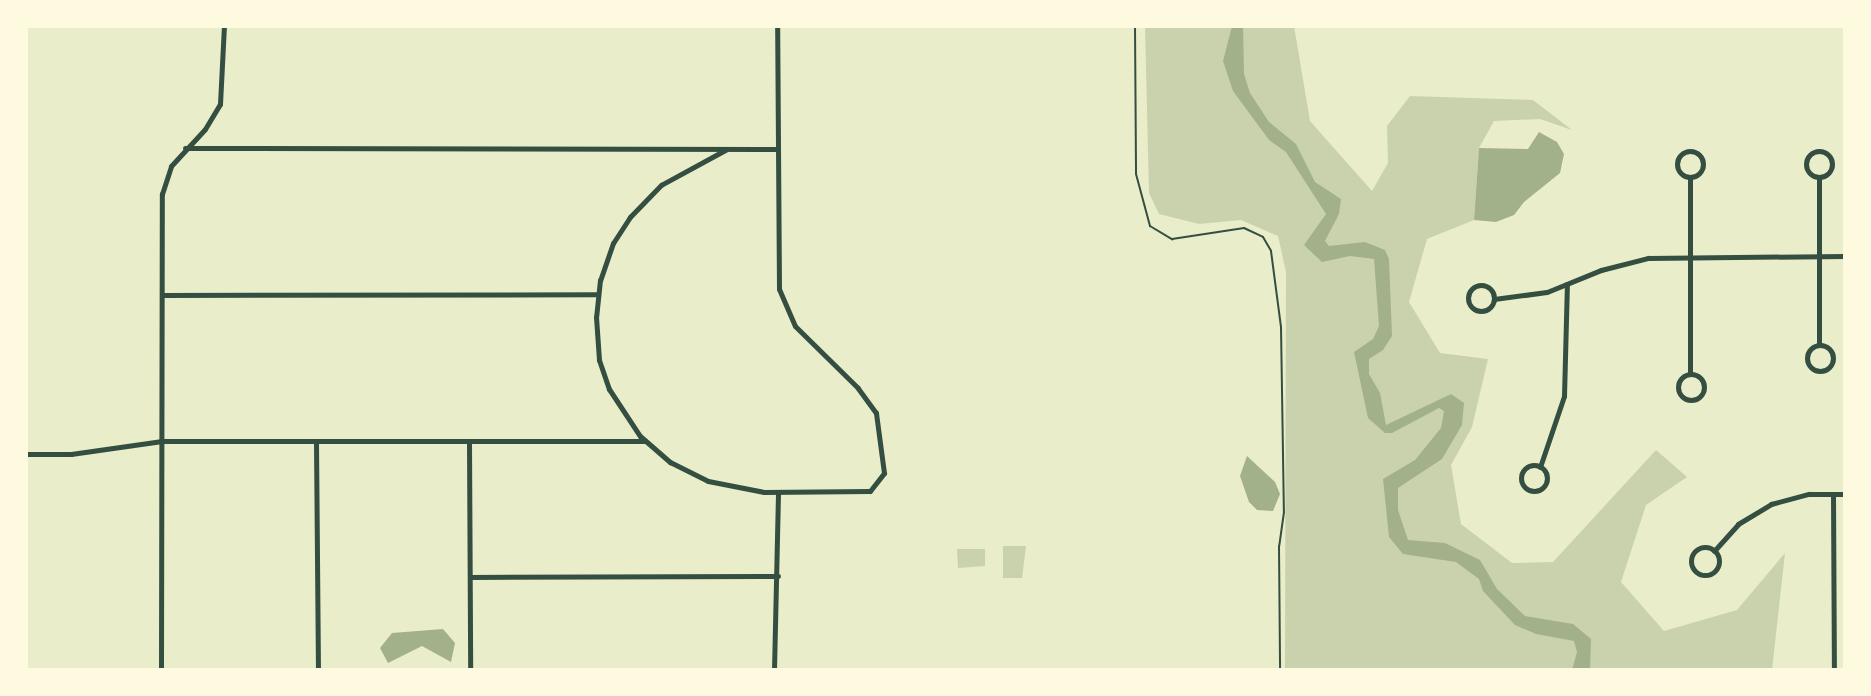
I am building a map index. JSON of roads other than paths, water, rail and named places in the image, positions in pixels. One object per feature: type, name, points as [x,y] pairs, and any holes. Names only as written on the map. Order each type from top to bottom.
[{"type":"street","points":[[161,670],[163,186],[171,166],[205,129],[220,104],[225,84],[224,26]]},
{"type":"street","points":[[727,149],[674,176],[636,209],[613,243],[597,294],[601,369],[614,400],[645,441],[680,469],[708,481],[778,492],[866,492],[881,482],[882,432],[873,407],[795,326],[780,296],[777,26]]},
{"type":"street","points":[[185,148],[778,149]]},
{"type":"street","points":[[1690,178],[1682,175],[1677,164],[1679,156],[1691,151],[1702,158],[1703,167],[1690,178],[1690,373]]},
{"type":"street","points":[[1818,151],[1826,153],[1832,164],[1830,172],[1819,177],[1808,172],[1806,163],[1818,151]]},
{"type":"street","points":[[1819,177],[1819,345]]},
{"type":"street","points":[[1494,299],[1547,292],[1621,264],[1690,257],[1845,256]]},
{"type":"street","points":[[1482,284],[1490,288],[1494,299],[1490,308],[1477,311],[1467,296],[1474,286],[1482,284]]},
{"type":"street","points":[[1540,467],[1564,396],[1567,284]]},
{"type":"street","points":[[162,295],[597,294]]},
{"type":"street","points":[[1819,345],[1827,348],[1833,358],[1827,369],[1819,372],[1807,360],[1808,352],[1819,345]]},
{"type":"street","points":[[1690,373],[1698,375],[1704,386],[1702,394],[1691,400],[1678,390],[1679,381],[1690,373]]},
{"type":"street","points":[[26,454],[71,454],[162,441],[645,441]]},
{"type":"street","points":[[469,442],[470,670]]},
{"type":"street","points":[[316,443],[318,670]]},
{"type":"street","points":[[1528,466],[1540,467],[1546,473],[1545,486],[1528,491],[1522,485],[1522,472],[1528,466]]},
{"type":"street","points":[[774,670],[778,492]]},
{"type":"street","points":[[1833,494],[1834,670]]},
{"type":"street","points":[[1714,551],[1738,524],[1771,503],[1845,494]]},
{"type":"street","points":[[1696,550],[1714,551],[1718,558],[1715,570],[1703,575],[1695,571],[1691,558],[1696,550]]},
{"type":"street","points":[[470,577],[778,576]]}]
